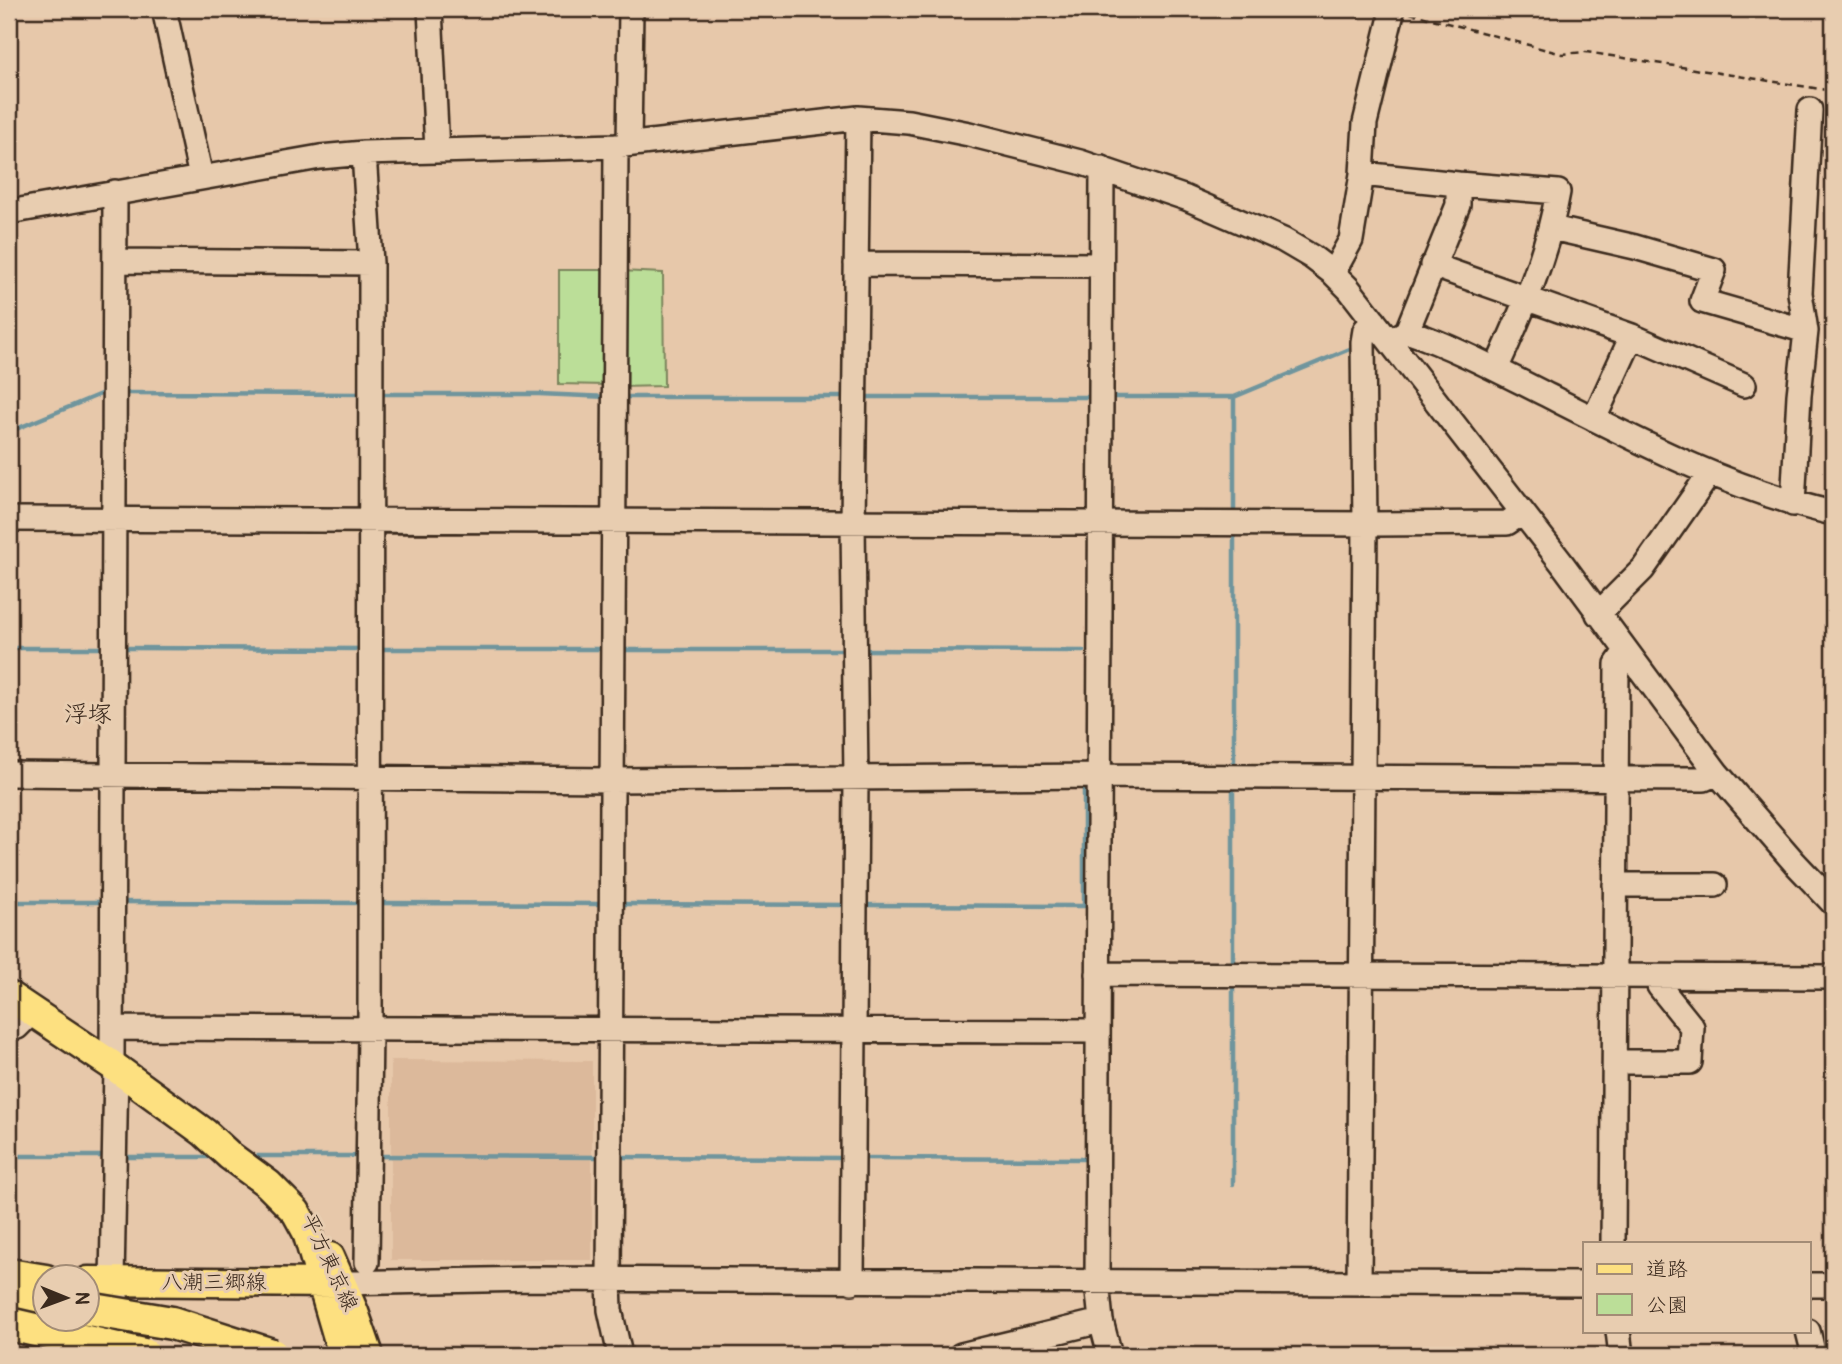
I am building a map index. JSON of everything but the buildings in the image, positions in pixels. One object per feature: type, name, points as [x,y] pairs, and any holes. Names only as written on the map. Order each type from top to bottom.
[{"type":"highway","points":[[102,1310],[172,1323],[272,1355]]},
{"type":"highway","points":[[102,1319],[228,1355]]},
{"type":"highway","points":[[9,1324],[144,1355]]},
{"type":"highway","points":[[9,1334],[81,1355]]},
{"type":"main road","name":"平方東京線","points":[[9,996],[20,1019],[114,1066],[205,1133],[236,1148],[279,1178],[305,1207],[321,1236],[343,1355]]},
{"type":"main road","points":[[9,1273],[32,1291]]},
{"type":"main road","name":"八潮三郷線","points":[[102,1281],[331,1282]]},
{"type":"main road","name":"平方東京線","points":[[331,1282],[354,1312],[369,1355]]},
{"type":"street","points":[[164,9],[201,177]]},
{"type":"street","points":[[430,9],[437,151]]},
{"type":"street","points":[[620,1355],[610,1310],[609,1280],[612,522],[622,145],[631,9]]},
{"type":"street","points":[[1333,273],[1352,240],[1362,174],[1364,123],[1391,17],[1397,10]]},
{"type":"street","points":[[1793,504],[1799,395],[1806,331],[1800,293],[1810,110]]},
{"type":"street","points":[[852,1282],[856,779],[853,523],[858,118]]},
{"type":"street","points":[[9,212],[320,157],[364,153],[622,145],[858,118],[909,122],[1022,146],[1102,169],[1143,182],[1244,222],[1292,246],[1333,273],[1374,320],[1398,336],[1496,369],[1594,419],[1710,473],[1793,504],[1833,513]]},
{"type":"street","points":[[364,153],[371,263],[367,1262]]},
{"type":"street","points":[[1102,169],[1097,1282],[1101,1321],[1110,1355]]},
{"type":"street","points":[[1362,174],[1558,192],[1552,228],[1528,299],[1496,369]]},
{"type":"street","points":[[1398,336],[1433,265],[1458,205],[1458,184]]},
{"type":"street","points":[[101,1262],[114,1066],[116,192]]},
{"type":"street","points":[[1552,228],[1634,247],[1714,270],[1702,301],[1806,331]]},
{"type":"street","points":[[116,261],[371,263]]},
{"type":"street","points":[[856,264],[1101,265]]},
{"type":"street","points":[[1433,265],[1632,337],[1744,385]]},
{"type":"street","points":[[1359,1283],[1363,342],[1365,330],[1374,320]]},
{"type":"street","points":[[1398,336],[1522,513],[1717,773],[1833,903]]},
{"type":"street","points":[[1594,419],[1632,337]]},
{"type":"street","points":[[1598,614],[1643,569],[1710,473]]},
{"type":"street","points":[[9,519],[1364,524],[1507,523],[1522,513]]},
{"type":"street","points":[[1613,1242],[1616,664],[1626,651]]},
{"type":"street","points":[[9,774],[612,780],[1099,776],[1704,779],[1717,773]]},
{"type":"street","points":[[1615,885],[1715,885]]},
{"type":"street","points":[[1098,974],[1833,977]]},
{"type":"street","points":[[1615,1062],[1690,1062],[1692,1027],[1659,986],[1659,977]]},
{"type":"street","points":[[113,1028],[1098,1031]]},
{"type":"street","points":[[331,1282],[532,1279],[1583,1284]]},
{"type":"street","points":[[1811,1284],[1833,1285]]},
{"type":"street","points":[[102,1286],[131,1355]]},
{"type":"street","points":[[961,1355],[1101,1321]]},
{"type":"street","points":[[1618,1332],[1621,1355]]},
{"type":"street","points":[[1808,1332],[1814,1355]]},
{"type":"street","points":[[9,1349],[31,1355]]},
{"type":"path","points":[[1397,10],[1562,54],[1586,52],[1833,91]]},
{"type":"shaded area","points":[[391,1060],[592,1061],[592,1260],[391,1260]]},
{"type":"green space","points":[[559,270],[607,270],[607,385],[559,384]]},
{"type":"green space","points":[[620,271],[663,273],[664,386],[619,387]]},
{"type":"waterway","points":[[1234,518],[1234,397],[1357,346]]},
{"type":"waterway","points":[[9,432],[103,393],[109,393]]},
{"type":"waterway","points":[[121,393],[364,394]]},
{"type":"waterway","points":[[376,394],[609,397]]},
{"type":"waterway","points":[[621,397],[847,397]]},
{"type":"waterway","points":[[863,397],[1096,397]]},
{"type":"waterway","points":[[1108,397],[1234,397]]},
{"type":"waterway","points":[[1234,530],[1234,770]]},
{"type":"waterway","points":[[9,648],[106,648]]},
{"type":"waterway","points":[[122,648],[365,649]]},
{"type":"waterway","points":[[377,649],[607,649]]},
{"type":"waterway","points":[[619,650],[848,650]]},
{"type":"waterway","points":[[860,650],[1083,651]]},
{"type":"waterway","points":[[1233,782],[1233,969]]},
{"type":"waterway","points":[[864,905],[1084,906],[1084,785]]},
{"type":"waterway","points":[[9,902],[106,902]]},
{"type":"waterway","points":[[118,902],[365,903]]},
{"type":"waterway","points":[[377,903],[603,904]]},
{"type":"waterway","points":[[619,904],[848,905]]},
{"type":"waterway","points":[[1233,982],[1233,1184]]},
{"type":"waterway","points":[[9,1156],[106,1156]]},
{"type":"waterway","points":[[248,1156],[361,1156]]},
{"type":"waterway","points":[[377,1156],[603,1157]]},
{"type":"waterway","points":[[122,1157],[214,1157]]},
{"type":"waterway","points":[[615,1157],[844,1158]]},
{"type":"waterway","points":[[860,1158],[1086,1159]]},
{"type":"district","name":"浮塚","points":[[88,714]]}]
